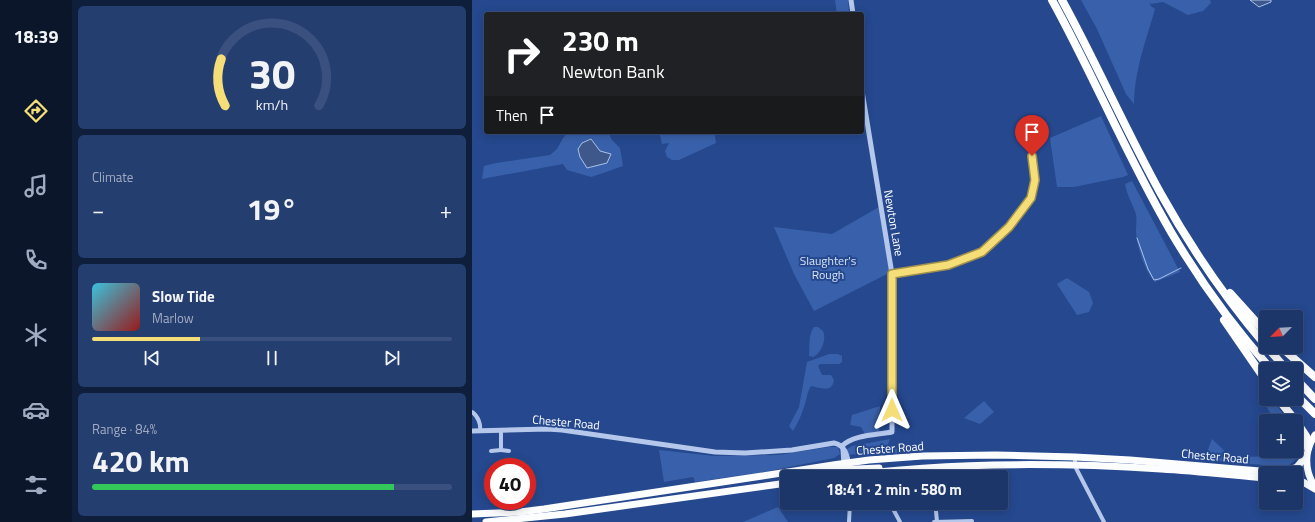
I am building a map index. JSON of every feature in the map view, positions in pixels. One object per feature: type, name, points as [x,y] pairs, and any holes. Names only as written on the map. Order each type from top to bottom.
[{"type":"highway","points":[[1052,0],[1092,76],[1126,149],[1162,217],[1184,254],[1227,315],[1265,362]]},
{"type":"highway","points":[[1062,0],[1094,60],[1161,195],[1194,249],[1236,310],[1259,338]]},
{"type":"highway","points":[[1194,249],[1259,326]]},
{"type":"highway","points":[[1184,254],[1197,281],[1207,297],[1259,370]]},
{"type":"highway","points":[[1273,354],[1280,362]]},
{"type":"highway","points":[[1289,354],[1315,377]]},
{"type":"highway","points":[[1303,386],[1315,399]]},
{"type":"highway","points":[[1303,402],[1315,414]]},
{"type":"highway","points":[[1284,406],[1290,414]]},
{"type":"highway","points":[[1303,432],[1306,436],[1308,472],[1315,488]]},
{"type":"highway","name":"Chester Road","points":[[850,470],[892,458],[952,455],[996,455],[1075,457],[1283,473],[1297,468],[1315,435]]},
{"type":"highway","name":"Chester Road","points":[[870,470],[976,465],[1075,466],[1161,469],[1259,477]]},
{"type":"highway","name":"Chester Road","points":[[472,514],[520,512],[544,509],[780,474]]},
{"type":"highway","points":[[1303,482],[1315,488]]},
{"type":"highway","points":[[486,522],[565,514],[780,484]]},
{"type":"street","points":[[851,0],[853,12]]},
{"type":"street","name":"Newton Lane","points":[[864,103],[892,274],[892,432]]},
{"type":"street","points":[[892,274],[948,265],[982,252],[1009,227],[1031,198],[1035,180],[1032,156]]},
{"type":"street","points":[[472,412],[478,420],[480,431]]},
{"type":"street","points":[[501,430],[501,450]]},
{"type":"street","name":"Chester Road","points":[[472,431],[562,430],[715,452],[745,453],[792,450],[834,443],[839,444],[842,448],[847,442],[854,439],[892,432]]},
{"type":"street","points":[[842,448],[847,470]]},
{"type":"street","points":[[491,450],[509,451]]},
{"type":"street","points":[[1075,457],[1075,466],[1104,522]]},
{"type":"street","points":[[849,522],[850,510]]},
{"type":"street","points":[[894,510],[900,522]]},
{"type":"street","points":[[936,510],[935,522],[972,521]]},
{"type":"green space","points":[[835,0],[848,0],[849,12],[837,12]]},
{"type":"green space","points":[[1081,0],[1210,0],[1211,3],[1203,11],[1188,15],[1163,2],[1151,4],[1149,2],[1155,9],[1138,68],[1134,104],[1126,94],[1097,29]]},
{"type":"green space","points":[[1101,116],[1128,175],[1074,187],[1057,187],[1050,138]]},
{"type":"green space","points":[[567,134],[609,134],[612,140],[620,148],[623,166],[591,177],[567,170],[563,164],[482,179],[484,166],[550,155],[557,149]]},
{"type":"green space","points":[[716,134],[716,143],[679,160],[672,160],[667,157],[665,151],[669,143],[662,144],[660,135]]},
{"type":"green space","points":[[1132,181],[1180,272],[1155,282],[1151,278],[1145,266],[1138,245],[1136,214],[1125,184]]},
{"type":"green space","name":"Slaughter's Rough","points":[[879,207],[891,272],[814,311],[794,274],[774,227],[832,234]]},
{"type":"green space","points":[[1067,278],[1089,292],[1093,303],[1089,312],[1077,315],[1057,284]]},
{"type":"green space","points":[[814,327],[818,327],[823,331],[824,342],[821,350],[813,357],[809,356],[810,337]]},
{"type":"green space","points":[[829,354],[838,354],[842,356],[842,362],[839,364],[820,364],[818,366],[822,375],[831,375],[834,380],[833,384],[831,387],[826,389],[811,386],[797,425],[793,431],[789,426],[799,407],[807,362]]},
{"type":"green space","points":[[984,401],[994,412],[980,424],[964,418]]},
{"type":"green space","points":[[880,406],[879,432],[865,434],[861,427],[850,425],[852,415]]},
{"type":"green space","points":[[1266,406],[1277,406],[1283,414],[1271,414]]},
{"type":"green space","points":[[890,439],[886,449],[909,445],[914,448],[913,452],[861,456],[853,454],[849,455],[847,449],[852,446]]},
{"type":"green space","points":[[1212,439],[1229,455],[1236,457],[1297,458],[1289,465],[1275,466],[1204,460]]},
{"type":"green space","points":[[838,447],[840,454],[834,458],[770,471],[695,482],[693,477],[664,482],[659,450],[714,456],[778,455]]},
{"type":"green space","points":[[778,507],[788,522],[743,522]]},
{"type":"shaded area","points":[[1250,0],[1271,0],[1271,2],[1259,7]]},
{"type":"shaded area","points":[[591,139],[600,151],[611,154],[607,163],[587,168],[580,157],[578,149],[582,143]]},
{"type":"waterway","points":[[1137,238],[1148,269],[1154,280],[1181,268]]},
{"type":"route","points":[[892,410],[892,274],[948,265],[982,252],[1009,227],[1031,198],[1035,180],[1032,156]]}]
